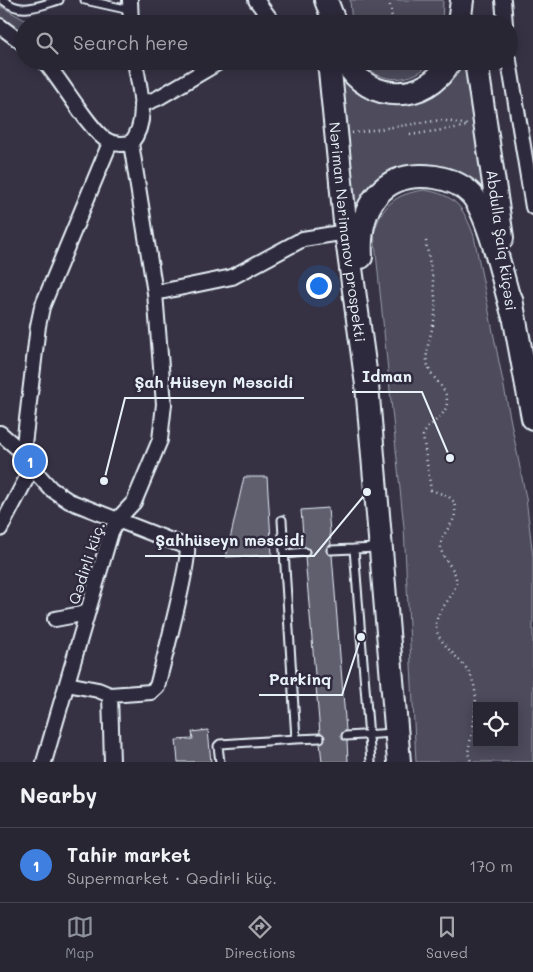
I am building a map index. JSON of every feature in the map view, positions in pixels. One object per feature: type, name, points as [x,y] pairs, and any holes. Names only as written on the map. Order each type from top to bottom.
[{"type":"main road","points":[[326,0],[327,15]]},
{"type":"main road","points":[[326,0],[332,15]]},
{"type":"main road","points":[[460,15],[462,0]]},
{"type":"main road","points":[[471,0],[472,15]]},
{"type":"main road","name":"Nəriman Nərimanov prospekti","points":[[330,70],[346,232],[367,385],[383,548],[399,762]]},
{"type":"main road","points":[[351,70],[368,86],[382,92],[397,94],[415,92],[428,86],[438,79],[444,70]]},
{"type":"main road","name":"Abdulla Şaiq küçəsi","points":[[477,70],[513,314],[533,418]]},
{"type":"main road","points":[[367,385],[360,250],[362,223],[374,199],[387,186],[404,178],[424,175],[443,178],[459,185],[471,194],[485,220],[513,314]]},
{"type":"street","points":[[256,0],[267,15]]},
{"type":"street","points":[[503,0],[504,15]]},
{"type":"street","points":[[1,28],[15,38]]},
{"type":"street","points":[[51,70],[98,133],[110,143],[121,144],[131,143],[141,126],[141,105],[136,70]]},
{"type":"street","points":[[141,105],[158,98],[206,70]]},
{"type":"street","points":[[511,70],[533,207]]},
{"type":"street","points":[[24,453],[38,326],[42,307],[110,143]]},
{"type":"street","name":"Qədirli küç.","points":[[44,762],[111,532],[118,519],[134,502],[163,428],[164,375],[156,293],[131,143]]},
{"type":"street","points":[[156,293],[232,277],[304,239],[346,232]]},
{"type":"street","points":[[0,433],[24,453],[32,468],[51,489],[69,501],[183,544],[189,552],[157,687],[151,692],[110,695],[98,690],[67,684]]},
{"type":"street","points":[[0,529],[32,468]]},
{"type":"street","points":[[55,619],[87,613]]},
{"type":"street","points":[[110,695],[112,762]]},
{"type":"lane","points":[[3,0],[10,6],[25,10],[59,0]]},
{"type":"lane","points":[[85,0],[131,11]]},
{"type":"lane","points":[[282,520],[296,739]]},
{"type":"lane","points":[[331,550],[383,548]]},
{"type":"lane","points":[[354,549],[371,762]]},
{"type":"lane","points":[[285,554],[305,552]]},
{"type":"lane","points":[[346,736],[397,733]]},
{"type":"lane","points":[[220,762],[218,746],[220,744],[320,738]]},
{"type":"path","points":[[389,0],[391,15]]},
{"type":"path","points":[[348,134],[441,120],[472,126],[410,135]]},
{"type":"path","points":[[426,241],[435,312],[426,355],[428,367],[444,389],[447,402],[442,416],[425,430],[423,436],[431,490],[448,496],[454,502],[455,516],[444,533],[441,547],[443,557],[454,570],[456,583],[438,616],[436,626],[440,638],[460,659],[470,675],[476,694],[468,753],[471,762]]},
{"type":"shaded area","points":[[350,0],[443,0],[442,15],[351,15]]},
{"type":"shaded area","points":[[0,6],[16,15],[15,29],[0,19]]},
{"type":"shaded area","points":[[337,70],[349,86],[372,101],[415,102],[431,95],[452,70],[467,70],[486,201],[463,177],[447,168],[419,164],[406,166],[380,176],[369,185],[361,197],[352,222]]},
{"type":"shaded area","points":[[370,70],[422,70],[416,74],[397,79],[377,75]]},
{"type":"shaded area","points":[[424,190],[444,195],[451,199],[462,210],[474,236],[526,498],[533,557],[533,762],[416,762],[404,528],[374,233],[377,223],[386,208],[391,202],[405,194]]},
{"type":"building","points":[[244,477],[267,477],[272,555],[226,557]]},
{"type":"building","points":[[328,508],[331,545],[326,551],[332,555],[346,731],[341,737],[347,741],[348,762],[322,762],[320,743],[325,737],[320,733],[305,557],[310,552],[309,549],[304,547],[301,510]]},
{"type":"building","points":[[208,730],[211,762],[178,762],[176,740],[193,739],[192,732]]},
{"type":"place","name":"Idman","points":[[450,458]]},
{"type":"place","name":"Tahir market","points":[[30,461]]},
{"type":"place","name":"Şah Hüseyn Məscidi","points":[[104,481]]},
{"type":"place","name":"Şahhüseyn məscidi","points":[[367,492]]},
{"type":"place","name":"Parkinq","points":[[361,637]]}]
